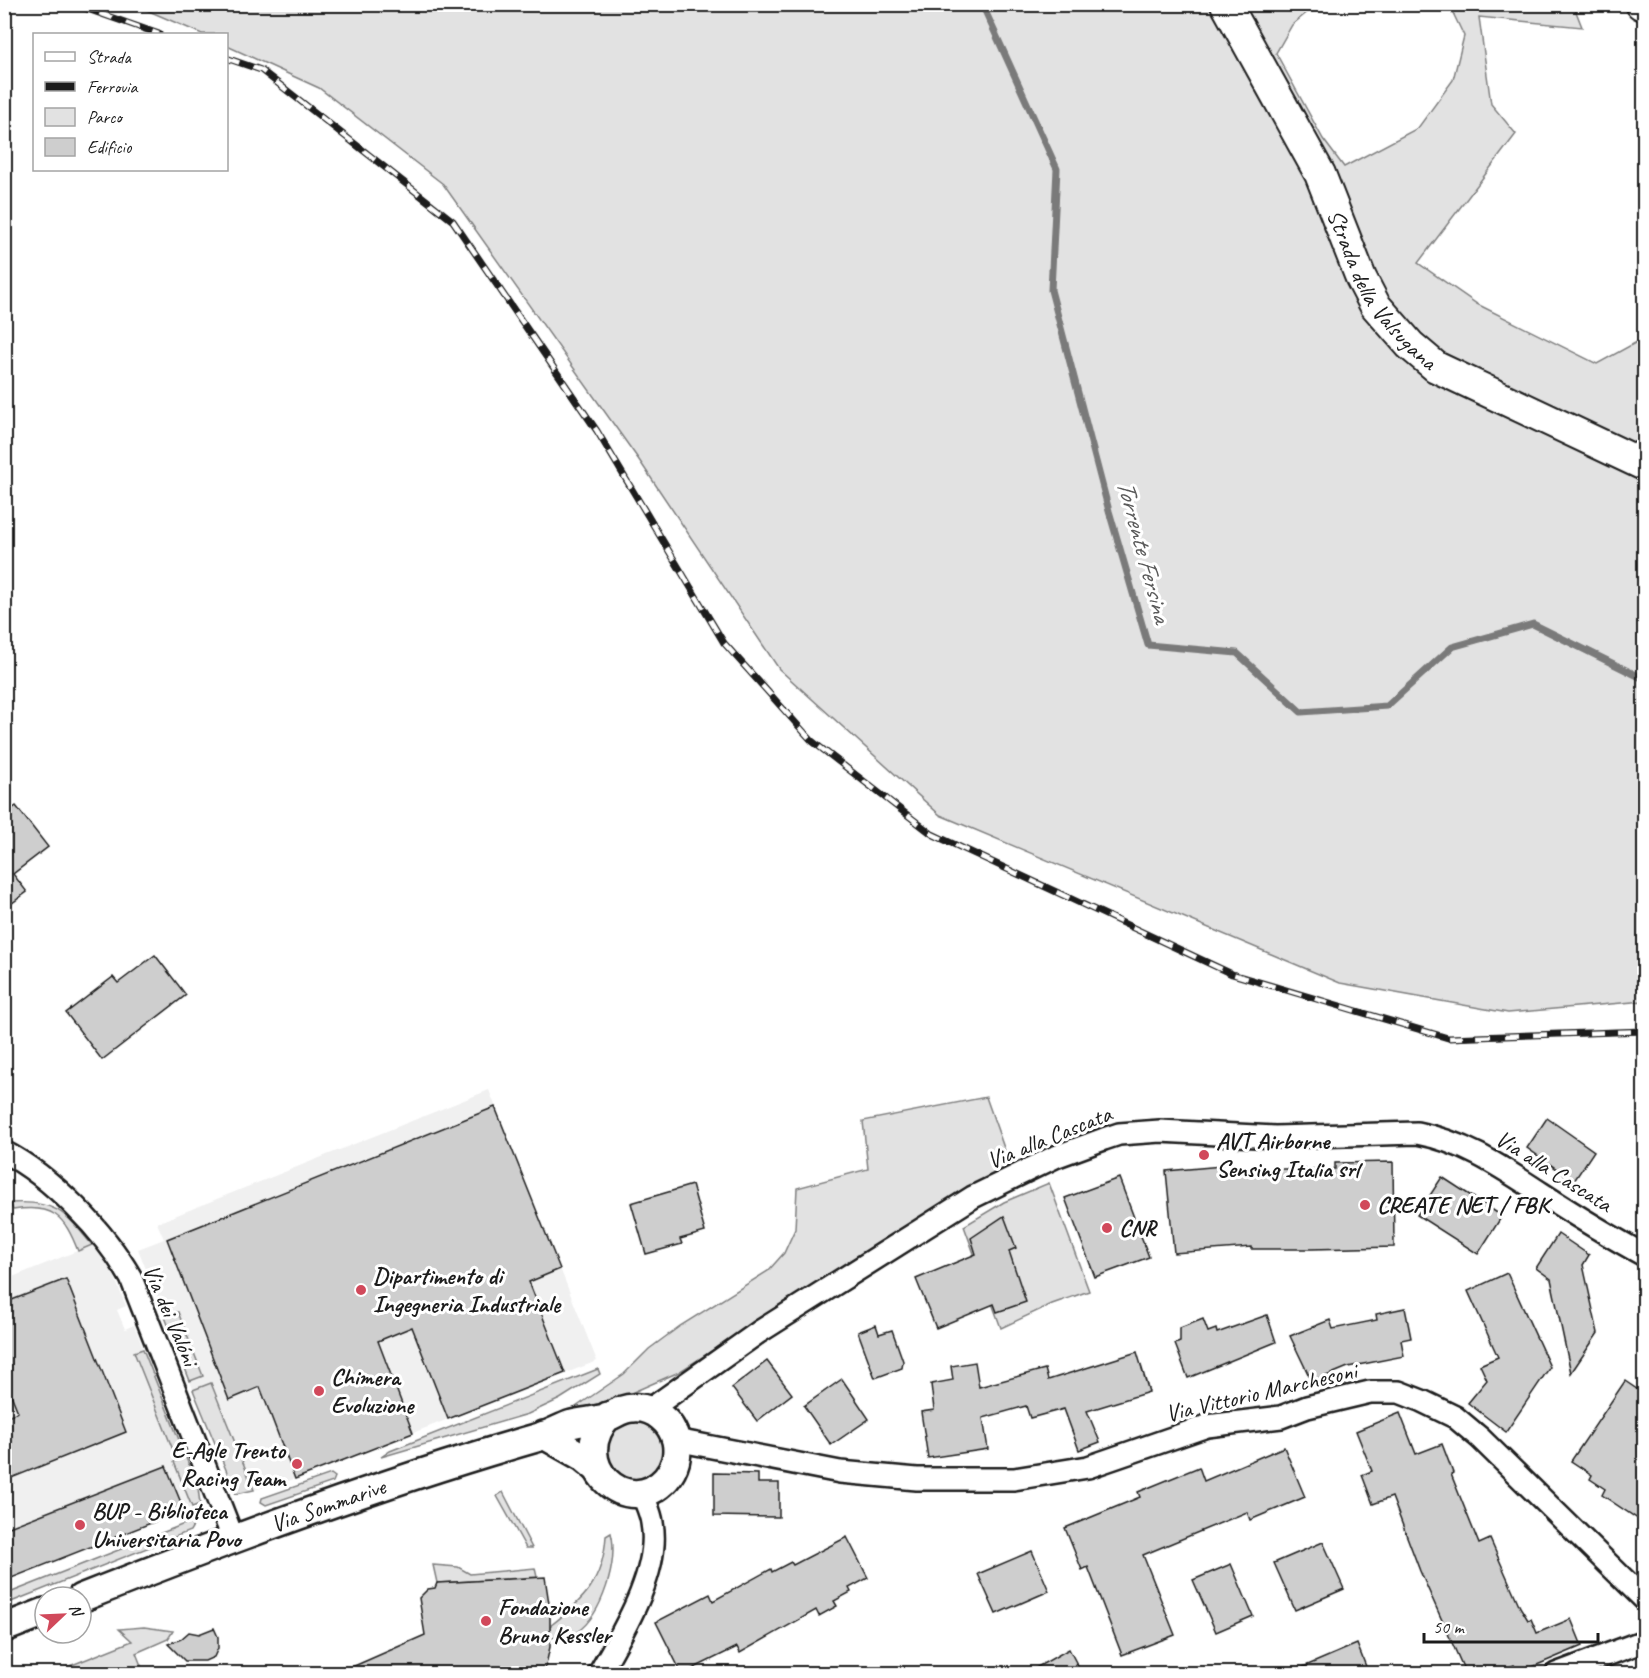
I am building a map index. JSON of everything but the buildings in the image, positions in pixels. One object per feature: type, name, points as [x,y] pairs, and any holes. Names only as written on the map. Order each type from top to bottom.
[{"type":"main road","name":"Strada della Valsugana","points":[[1226,4],[1320,174],[1375,305],[1410,345],[1436,367],[1644,465]]},
{"type":"street","name":"Via alla Cascata","points":[[649,1410],[759,1332],[973,1197],[1055,1157],[1119,1134],[1160,1131],[1275,1137],[1417,1133],[1434,1136],[1454,1142],[1486,1157],[1594,1227],[1644,1255]]},
{"type":"street","name":"Via dei Valóni","points":[[4,1152],[40,1177],[87,1219],[131,1278],[233,1538]]},
{"type":"street","name":"Via Vittorio Marchesoni","points":[[676,1440],[840,1472],[917,1479],[1014,1479],[1088,1467],[1207,1426],[1281,1417],[1307,1407],[1370,1392],[1399,1392],[1455,1417],[1480,1438],[1644,1599]]},
{"type":"street","points":[[544,1435],[583,1456],[614,1488],[628,1492],[642,1492],[655,1488],[666,1479],[674,1467],[677,1454],[676,1440],[666,1422],[649,1410],[634,1407],[621,1410],[608,1416],[599,1426],[593,1441],[595,1467]]},
{"type":"street","name":"Via Sommarive","points":[[93,1593],[233,1538],[396,1481],[572,1425],[608,1416]]},
{"type":"street","points":[[599,1674],[625,1627],[643,1587],[653,1549],[652,1523],[642,1492]]},
{"type":"street","points":[[4,1628],[33,1617]]},
{"type":"street","points":[[1556,1674],[1644,1641]]},
{"type":"shaded area","name":"Dipartimento di Ingegneria Industriale","points":[[489,1090],[597,1361],[295,1479],[254,1490],[212,1383],[193,1390],[190,1381],[203,1375],[178,1312],[165,1317],[138,1249],[164,1239],[157,1223]]},
{"type":"shaded area","points":[[92,1245],[112,1271],[126,1306],[117,1310],[125,1329],[134,1325],[198,1488],[200,1504],[5,1581],[5,1280]]},
{"type":"green space","points":[[1559,4],[1575,9],[1582,27],[1479,17],[1491,104],[1516,134],[1418,263],[1477,304],[1597,364],[1644,338],[1644,1001],[1508,1013],[1340,983],[940,815],[779,669],[639,460],[443,184],[319,88],[228,46],[228,33],[200,33],[135,5],[1316,5],[1292,25],[1276,53],[1323,139],[1344,167],[1418,128],[1453,80],[1464,36],[1453,13],[1436,5]]},
{"type":"green space","points":[[986,1097],[1010,1165],[941,1204],[679,1372],[622,1397],[567,1413],[624,1374],[649,1349],[680,1326],[768,1271],[784,1253],[795,1229],[797,1188],[868,1169],[863,1121]]},
{"type":"green space","points":[[1049,1183],[1089,1291],[1052,1304],[1001,1328],[964,1226],[1004,1202]]},
{"type":"green space","points":[[10,1203],[38,1204],[58,1210],[92,1245],[78,1251],[68,1229],[55,1215],[38,1209],[13,1210]]},
{"type":"green space","points":[[178,1312],[203,1376],[190,1381],[165,1317]]},
{"type":"green space","points":[[143,1349],[198,1488],[200,1504],[192,1507],[174,1462],[177,1460],[134,1352]]},
{"type":"green space","points":[[598,1369],[600,1374],[560,1399],[528,1414],[381,1457],[390,1451]]},
{"type":"green space","points":[[211,1383],[254,1490],[236,1494],[193,1390]]},
{"type":"green space","points":[[632,1418],[650,1423],[658,1430],[663,1439],[664,1449],[658,1467],[652,1474],[643,1479],[633,1480],[611,1472],[604,1443],[608,1434]]},
{"type":"green space","points":[[331,1474],[335,1477],[333,1482],[266,1505],[261,1502],[262,1498]]},
{"type":"green space","points":[[503,1492],[532,1548],[526,1548],[497,1496]]},
{"type":"green space","points":[[197,1519],[190,1531],[54,1585],[33,1585],[33,1593],[11,1602],[7,1594]]},
{"type":"green space","points":[[611,1533],[613,1558],[601,1601],[586,1624],[577,1632],[550,1638],[550,1626],[573,1607],[590,1588],[601,1565],[606,1536]]},
{"type":"green space","points":[[433,1565],[458,1567],[470,1574],[535,1568],[537,1577],[437,1583]]},
{"type":"green space","points":[[144,1627],[173,1631],[168,1639],[136,1653],[144,1673],[52,1673],[132,1641],[119,1629]]},
{"type":"waterway","name":"Torrente Fersina","points":[[982,4],[1057,169],[1051,290],[1109,511],[1148,645],[1237,653],[1301,712],[1387,706],[1452,647],[1533,624],[1644,679]]},
{"type":"railway","points":[[73,4],[156,33]]},
{"type":"railway","points":[[228,59],[261,70],[453,221],[597,431],[724,643],[812,741],[932,834],[1232,974],[1448,1038],[1644,1031]]},
{"type":"place","name":"AVT Airborne Sensing Italia srl","points":[[1204,1155]]},
{"type":"place","name":"CREATE NET / FBK","points":[[1365,1205]]},
{"type":"place","name":"CNR","points":[[1107,1228]]},
{"type":"place","name":"Dipartimento di Ingegneria Industriale","points":[[361,1290]]},
{"type":"place","name":"Chimera Evoluzione","points":[[319,1391]]},
{"type":"place","name":"E-Agle Trento Racing Team","points":[[297,1464]]},
{"type":"place","name":"BUP - Biblioteca Universitaria Povo","points":[[80,1525]]},
{"type":"place","name":"Fondazione Bruno Kessler","points":[[486,1621]]}]
